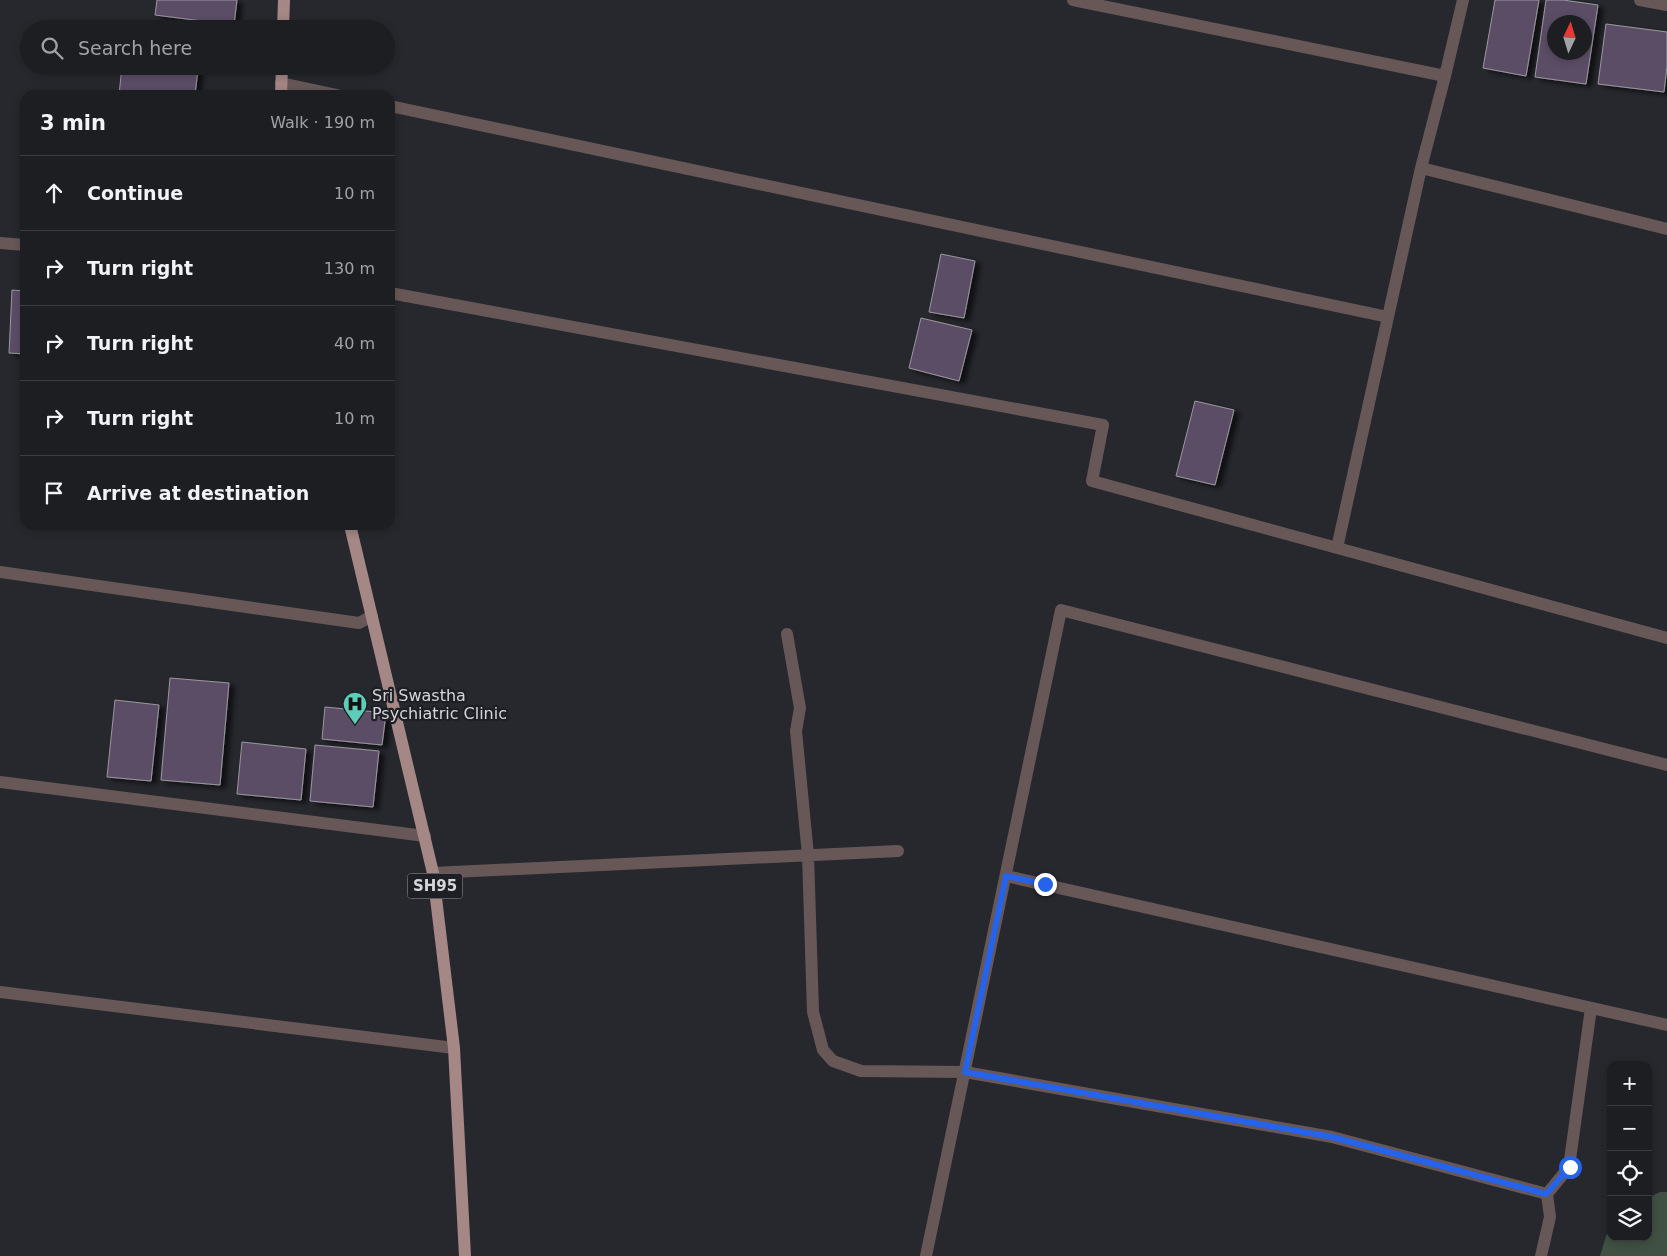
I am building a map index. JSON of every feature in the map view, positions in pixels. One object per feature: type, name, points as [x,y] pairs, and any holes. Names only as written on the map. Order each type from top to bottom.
[{"type":"main road","points":[[283,20],[284,0]]},
{"type":"main road","points":[[281,89],[282,75]]},
{"type":"main road","name":"SH95","points":[[351,530],[433,873],[454,1048],[465,1256]]},
{"type":"street","points":[[1073,0],[1445,76]]},
{"type":"street","points":[[1338,548],[1421,168],[1464,0]]},
{"type":"street","points":[[1640,0],[1667,5]]},
{"type":"street","points":[[395,107],[1388,317]]},
{"type":"street","points":[[1421,168],[1667,229]]},
{"type":"street","points":[[0,243],[20,245]]},
{"type":"street","points":[[395,294],[1103,425],[1092,481],[1667,638]]},
{"type":"street","points":[[0,572],[359,623],[372,616]]},
{"type":"street","points":[[926,1256],[1061,610],[1667,765]]},
{"type":"street","points":[[787,634],[800,708],[796,732],[808,855],[813,1012],[823,1050],[833,1061],[862,1070],[965,1072],[1332,1137],[1546,1194]]},
{"type":"street","points":[[0,782],[425,836]]},
{"type":"street","points":[[433,873],[898,851]]},
{"type":"street","points":[[1006,876],[1667,1025]]},
{"type":"street","points":[[0,992],[454,1048]]},
{"type":"street","points":[[1546,1194],[1570,1167],[1591,1008]]},
{"type":"street","points":[[1541,1256],[1550,1218],[1546,1194]]},
{"type":"green space","points":[[1660,1192],[1667,1192],[1667,1256],[1600,1256],[1607,1235],[1607,1241],[1652,1241],[1652,1196]]},
{"type":"building","points":[[157,0],[237,0],[235,20],[194,20],[155,15]]},
{"type":"building","points":[[1495,0],[1539,0],[1526,76],[1483,68]]},
{"type":"building","points":[[1546,0],[1563,0],[1598,5],[1592,44],[1592,15],[1547,15],[1547,60],[1590,60],[1586,84],[1535,77]]},
{"type":"building","points":[[1606,24],[1667,32],[1667,66],[1664,92],[1598,84]]},
{"type":"building","points":[[121,75],[197,75],[196,90],[120,90]]},
{"type":"building","points":[[941,254],[975,261],[964,318],[929,312]]},
{"type":"building","points":[[12,290],[20,291],[20,354],[9,353]]},
{"type":"building","points":[[921,318],[972,330],[959,381],[909,368]]},
{"type":"building","points":[[1195,401],[1234,410],[1215,485],[1176,476]]},
{"type":"building","points":[[170,678],[229,683],[220,785],[161,780]]},
{"type":"building","points":[[115,700],[159,705],[151,781],[107,777]]},
{"type":"building","points":[[325,707],[386,713],[382,745],[322,739]]},
{"type":"building","points":[[242,742],[306,749],[301,800],[237,794]]},
{"type":"building","points":[[315,745],[379,751],[373,807],[310,801]]},
{"type":"place","name":"Sri Swastha Psychiatric Clinic","points":[[355,725]]},
{"type":"route","points":[[1045,884],[1006,876],[965,1072],[1332,1137],[1546,1194],[1570,1167]]}]
